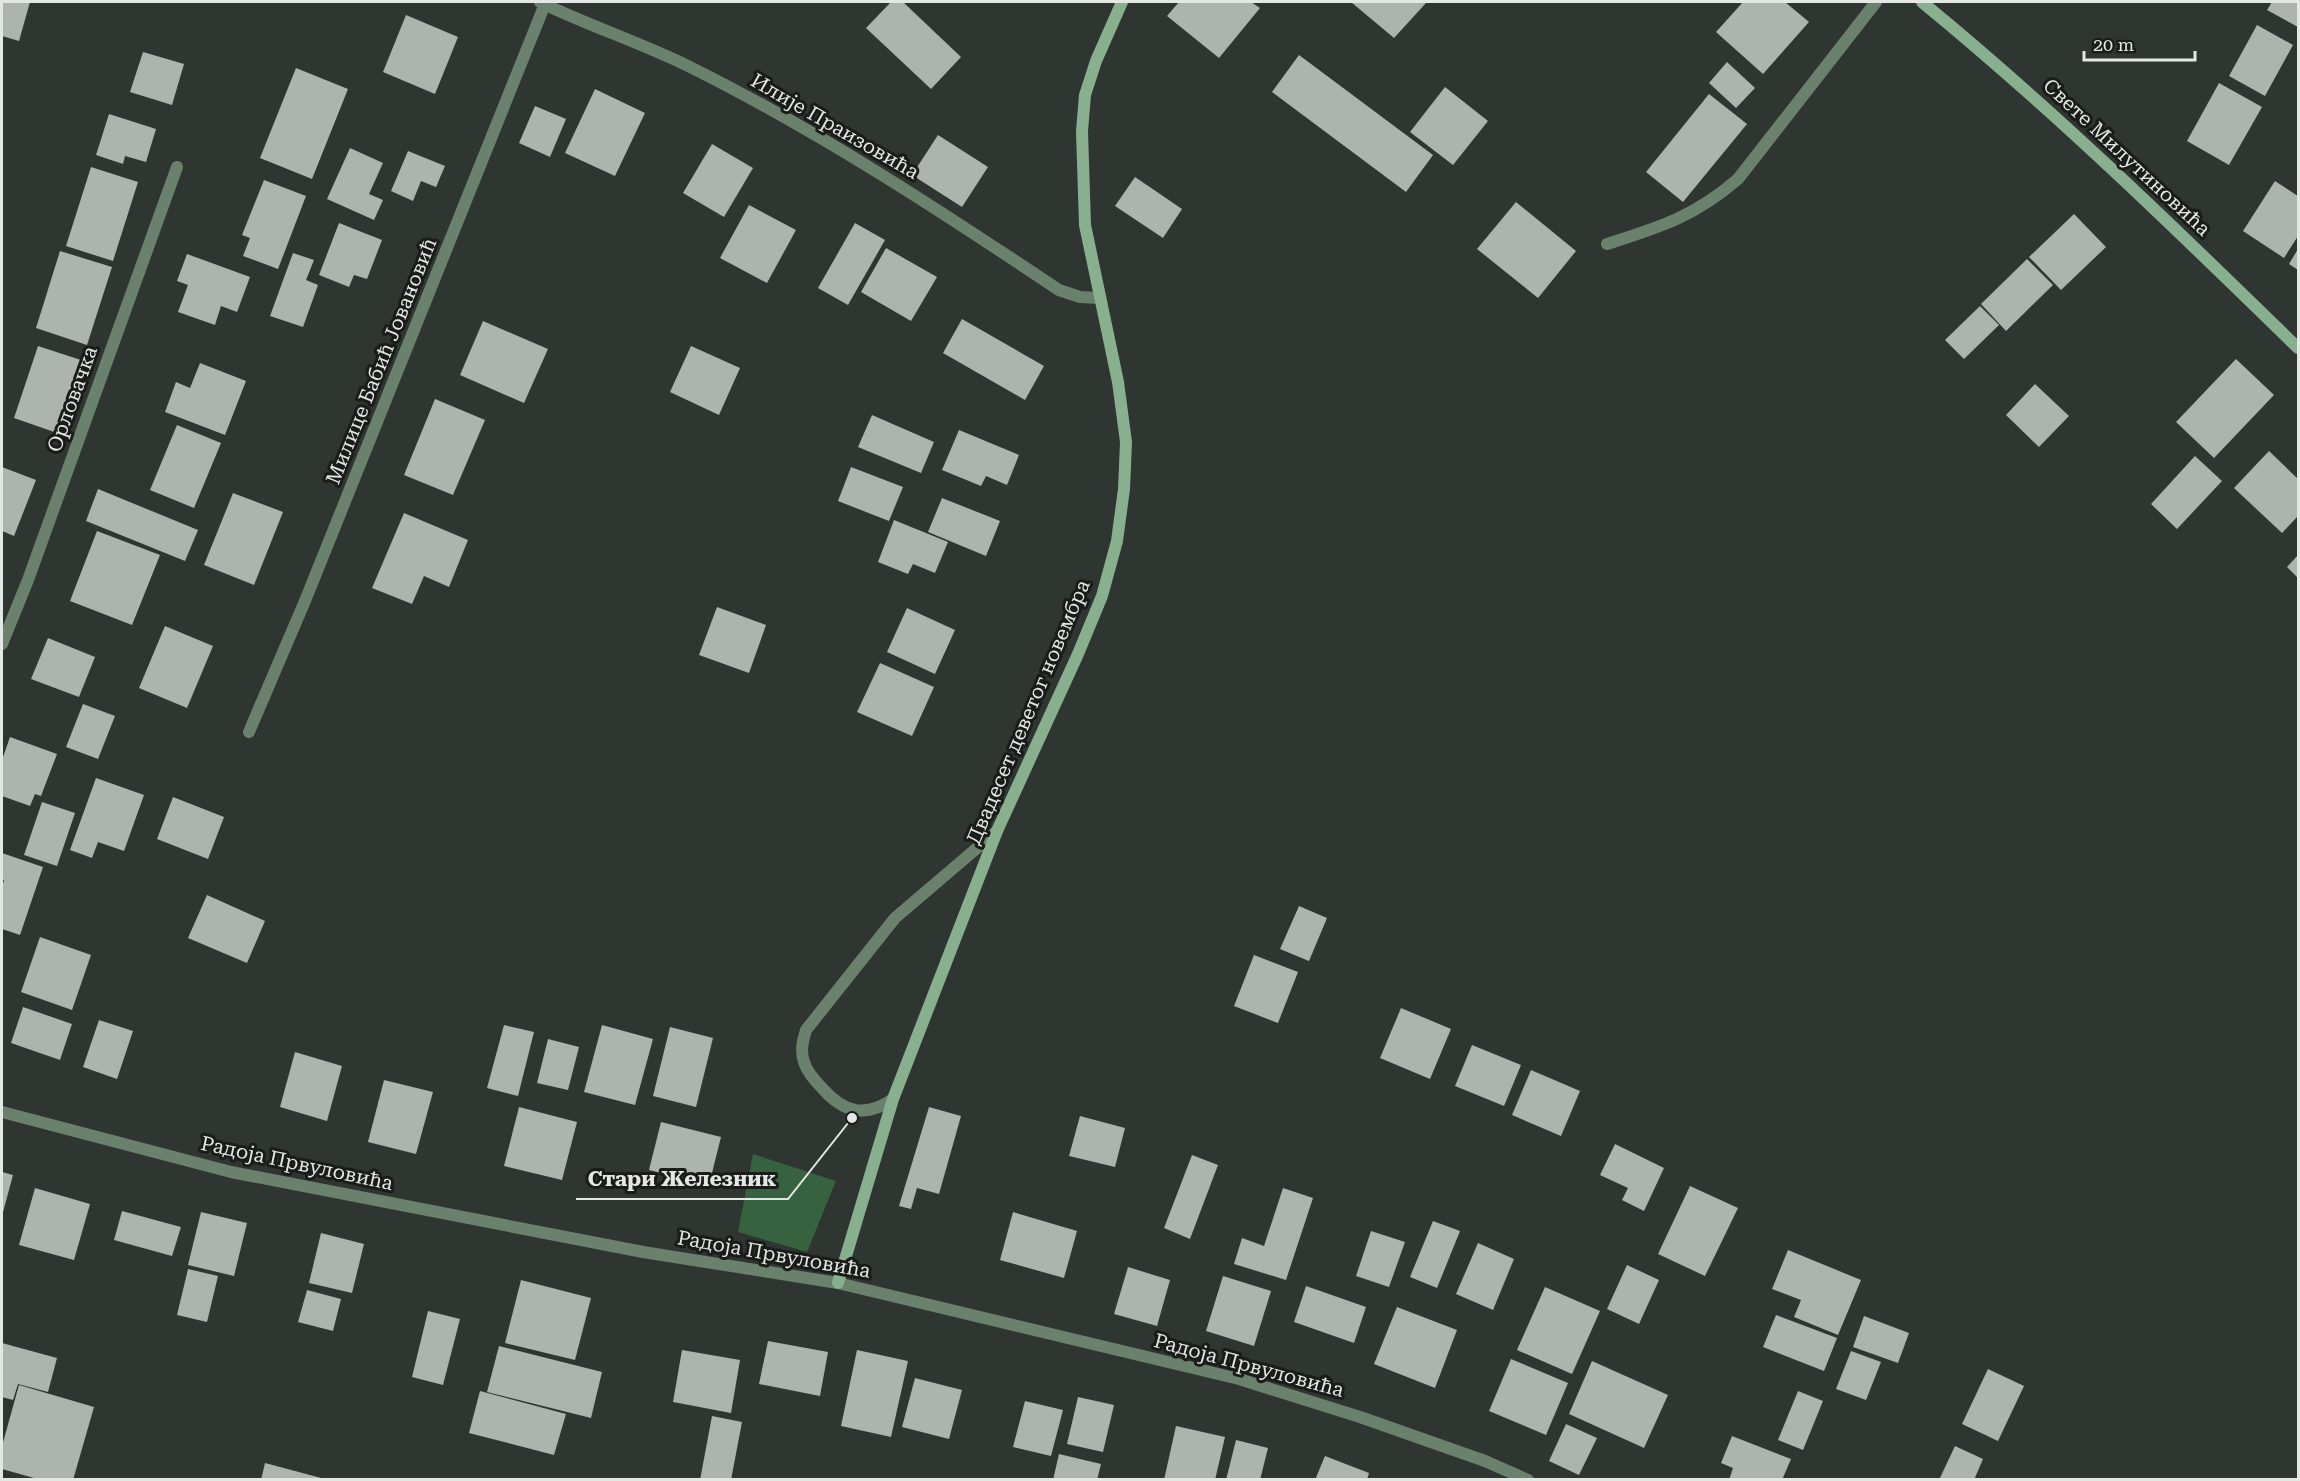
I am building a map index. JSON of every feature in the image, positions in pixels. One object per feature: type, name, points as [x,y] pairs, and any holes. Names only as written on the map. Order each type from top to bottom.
[{"type":"street","name":"Двадесет деветог новембра","points":[[838,1282],[893,1100],[997,831],[1102,596],[1117,541],[1124,489],[1126,442],[1118,382],[1085,225],[1082,131],[1088,84],[1122,2]]},
{"type":"street","points":[[1607,244],[1673,222],[1713,200],[1738,179],[1876,2]]},
{"type":"street","name":"Свете Милутиновића","points":[[1922,2],[1990,57],[2130,183],[2298,348]]},
{"type":"street","name":"Илије Праизовића","points":[[543,3],[700,72],[836,146],[1059,290],[1080,297],[1099,298]]},
{"type":"street","name":"Милице Бабић Јовановић","points":[[249,732],[305,601],[543,3]]},
{"type":"street","name":"Орловачка","points":[[2,644],[28,580],[177,167]]},
{"type":"street","points":[[893,1100],[880,1108],[867,1110],[843,1107],[836,1102],[814,1080],[803,1061],[802,1046],[806,1030],[895,918],[997,831]]},
{"type":"street","name":"Радоја Првуловића","points":[[2,1112],[231,1172],[643,1252],[838,1282],[1239,1379],[1360,1416],[1528,1479]]},
{"type":"green space","points":[[753,1154],[836,1181],[807,1252],[738,1232]]},
{"type":"building","points":[[2,2],[30,2],[19,41],[2,36]]},
{"type":"building","points":[[891,2],[903,2],[961,57],[931,89],[866,28]]},
{"type":"building","points":[[1179,2],[1251,2],[1260,8],[1219,58],[1167,16]]},
{"type":"building","points":[[1351,2],[1425,2],[1426,3],[1394,38]]},
{"type":"building","points":[[1743,2],[1785,2],[1809,22],[1763,74],[1716,32]]},
{"type":"building","points":[[2272,2],[2298,2],[2298,27],[2267,10]]},
{"type":"building","points":[[406,15],[458,37],[435,94],[383,72]]},
{"type":"building","points":[[2257,25],[2293,45],[2265,96],[2229,76]]},
{"type":"building","points":[[143,52],[184,64],[172,105],[130,92]]},
{"type":"building","points":[[1299,55],[1433,155],[1406,192],[1272,92]]},
{"type":"building","points":[[1727,62],[1755,88],[1736,108],[1709,83]]},
{"type":"building","points":[[296,68],[348,89],[312,179],[260,158]]},
{"type":"building","points":[[2219,83],[2262,107],[2229,165],[2187,141]]},
{"type":"building","points":[[1445,87],[1488,121],[1453,165],[1410,132]]},
{"type":"building","points":[[595,89],[645,113],[615,176],[565,153]]},
{"type":"building","points":[[1709,94],[1747,124],[1683,202],[1646,172]]},
{"type":"building","points":[[535,106],[566,119],[550,157],[519,143]]},
{"type":"building","points":[[109,114],[156,129],[146,162],[125,156],[123,164],[96,155]]},
{"type":"building","points":[[938,135],[988,167],[962,207],[912,175]]},
{"type":"building","points":[[712,144],[753,168],[724,217],[683,193]]},
{"type":"building","points":[[350,148],[383,163],[369,194],[383,200],[374,220],[327,199]]},
{"type":"building","points":[[408,151],[445,166],[436,187],[421,181],[413,201],[391,191]]},
{"type":"building","points":[[91,167],[138,182],[113,261],[66,246]]},
{"type":"building","points":[[1135,177],[1182,209],[1163,238],[1115,206]]},
{"type":"building","points":[[264,180],[306,196],[278,269],[243,256],[250,238],[242,235]]},
{"type":"building","points":[[2275,181],[2298,196],[2298,236],[2284,258],[2243,231]]},
{"type":"building","points":[[1516,202],[1576,251],[1538,298],[1477,249]]},
{"type":"building","points":[[749,205],[796,230],[767,283],[720,258]]},
{"type":"building","points":[[2074,214],[2106,247],[2061,290],[2029,257]]},
{"type":"building","points":[[339,223],[382,240],[367,279],[354,275],[349,287],[319,275]]},
{"type":"building","points":[[855,223],[885,240],[848,305],[818,288]]},
{"type":"building","points":[[886,248],[937,277],[911,321],[861,292]]},
{"type":"building","points":[[2298,249],[2298,270],[2289,264]]},
{"type":"building","points":[[60,251],[112,267],[87,345],[36,328]]},
{"type":"building","points":[[293,253],[314,260],[306,280],[318,285],[303,327],[270,316]]},
{"type":"building","points":[[187,254],[250,277],[237,312],[221,306],[215,325],[178,312],[188,285],[177,281]]},
{"type":"building","points":[[2027,259],[2053,285],[2006,331],[1981,304]]},
{"type":"building","points":[[1980,306],[1999,325],[1964,359],[1945,340]]},
{"type":"building","points":[[962,319],[1044,366],[1025,400],[943,353]]},
{"type":"building","points":[[483,321],[548,349],[524,403],[460,375]]},
{"type":"building","points":[[38,346],[84,361],[60,434],[14,418]]},
{"type":"building","points":[[691,346],[740,368],[719,415],[670,392]]},
{"type":"building","points":[[2236,359],[2274,395],[2214,458],[2176,422]]},
{"type":"building","points":[[200,363],[246,381],[225,435],[165,412],[176,382],[190,388]]},
{"type":"building","points":[[2035,384],[2069,416],[2039,447],[2006,415]]},
{"type":"building","points":[[435,399],[485,420],[453,495],[404,475]]},
{"type":"building","points":[[872,415],[934,442],[921,473],[858,447]]},
{"type":"building","points":[[177,425],[221,443],[194,508],[150,490]]},
{"type":"building","points":[[959,430],[1019,455],[1007,485],[986,476],[981,486],[942,470]]},
{"type":"building","points":[[2269,451],[2298,479],[2298,516],[2282,533],[2234,488]]},
{"type":"building","points":[[2195,456],[2222,481],[2177,529],[2151,504]]},
{"type":"building","points":[[2,467],[36,480],[14,536],[2,531]]},
{"type":"building","points":[[851,467],[903,487],[889,521],[838,501]]},
{"type":"building","points":[[98,489],[198,530],[185,561],[86,521]]},
{"type":"building","points":[[233,493],[283,512],[254,585],[204,565]]},
{"type":"building","points":[[942,498],[1000,521],[986,556],[928,532]]},
{"type":"building","points":[[404,513],[468,540],[449,587],[424,576],[412,604],[372,588]]},
{"type":"building","points":[[894,520],[948,542],[935,573],[913,564],[908,574],[878,562]]},
{"type":"building","points":[[97,531],[160,555],[132,625],[70,601]]},
{"type":"building","points":[[2298,555],[2298,578],[2287,567]]},
{"type":"building","points":[[717,607],[766,625],[749,673],[699,655]]},
{"type":"building","points":[[907,608],[955,630],[935,674],[887,652]]},
{"type":"building","points":[[165,626],[213,646],[187,708],[139,688]]},
{"type":"building","points":[[48,638],[95,657],[79,697],[31,679]]},
{"type":"building","points":[[880,663],[934,687],[912,736],[857,712]]},
{"type":"building","points":[[83,704],[115,716],[98,759],[66,747]]},
{"type":"building","points":[[10,737],[57,754],[41,796],[35,794],[30,806],[2,796],[2,760]]},
{"type":"building","points":[[96,778],[144,795],[124,851],[98,842],[92,858],[70,850]]},
{"type":"building","points":[[173,797],[224,817],[208,859],[157,839]]},
{"type":"building","points":[[42,802],[75,813],[57,866],[24,855]]},
{"type":"building","points":[[2,853],[43,867],[20,935],[2,929],[4,880],[2,879]]},
{"type":"building","points":[[207,895],[265,921],[247,963],[188,938]]},
{"type":"building","points":[[1299,906],[1327,918],[1309,961],[1280,949]]},
{"type":"building","points":[[40,937],[91,955],[72,1010],[21,992]]},
{"type":"building","points":[[1254,955],[1298,972],[1278,1023],[1234,1006]]},
{"type":"building","points":[[23,1007],[72,1024],[60,1060],[11,1043]]},
{"type":"building","points":[[1401,1008],[1451,1029],[1430,1079],[1380,1058]]},
{"type":"building","points":[[99,1020],[133,1031],[117,1079],[83,1067]]},
{"type":"building","points":[[504,1025],[534,1032],[518,1096],[487,1088]]},
{"type":"building","points":[[602,1025],[653,1039],[635,1105],[584,1092]]},
{"type":"building","points":[[670,1027],[713,1038],[696,1107],[653,1096]]},
{"type":"building","points":[[548,1039],[579,1047],[568,1090],[537,1083]]},
{"type":"building","points":[[1472,1045],[1521,1065],[1504,1106],[1455,1086]]},
{"type":"building","points":[[295,1052],[342,1066],[327,1121],[280,1107]]},
{"type":"building","points":[[1531,1070],[1580,1091],[1561,1136],[1512,1115]]},
{"type":"building","points":[[384,1080],[433,1092],[416,1154],[368,1142]]},
{"type":"building","points":[[519,1107],[577,1122],[562,1180],[504,1166]]},
{"type":"building","points":[[929,1107],[961,1116],[939,1194],[917,1188],[911,1209],[899,1206]]},
{"type":"building","points":[[1080,1116],[1125,1128],[1115,1167],[1069,1156]]},
{"type":"building","points":[[661,1122],[721,1137],[709,1185],[649,1170]]},
{"type":"building","points":[[1615,1144],[1664,1168],[1644,1211],[1622,1200],[1628,1188],[1600,1175]]},
{"type":"building","points":[[1192,1155],[1218,1165],[1190,1239],[1164,1228]]},
{"type":"building","points":[[2,1172],[13,1175],[2,1216]]},
{"type":"building","points":[[1690,1186],[1738,1208],[1705,1276],[1658,1254]]},
{"type":"building","points":[[35,1188],[90,1204],[74,1260],[19,1245]]},
{"type":"building","points":[[1283,1188],[1313,1198],[1286,1280],[1234,1264],[1242,1238],[1264,1246]]},
{"type":"building","points":[[122,1211],[181,1227],[172,1256],[114,1240]]},
{"type":"building","points":[[201,1212],[247,1223],[234,1276],[188,1265]]},
{"type":"building","points":[[1013,1212],[1077,1231],[1064,1278],[1000,1260]]},
{"type":"building","points":[[1433,1221],[1460,1231],[1437,1288],[1410,1277]]},
{"type":"building","points":[[1371,1231],[1405,1242],[1389,1287],[1356,1276]]},
{"type":"building","points":[[321,1233],[364,1244],[352,1293],[309,1283]]},
{"type":"building","points":[[1478,1243],[1514,1259],[1493,1310],[1456,1294]]},
{"type":"building","points":[[1788,1250],[1861,1280],[1838,1335],[1794,1317],[1801,1300],[1772,1289]]},
{"type":"building","points":[[1627,1265],[1659,1280],[1639,1324],[1607,1309]]},
{"type":"building","points":[[1128,1267],[1170,1280],[1157,1326],[1114,1314]]},
{"type":"building","points":[[188,1269],[218,1276],[207,1322],[177,1315]]},
{"type":"building","points":[[1223,1276],[1271,1291],[1254,1346],[1206,1331]]},
{"type":"building","points":[[521,1280],[591,1298],[575,1360],[505,1343]]},
{"type":"building","points":[[1306,1286],[1366,1307],[1354,1343],[1294,1322]]},
{"type":"building","points":[[1545,1287],[1600,1311],[1572,1374],[1517,1350]]},
{"type":"building","points":[[307,1290],[341,1299],[333,1331],[298,1322]]},
{"type":"building","points":[[1397,1307],[1457,1330],[1435,1388],[1374,1364]]},
{"type":"building","points":[[428,1311],[460,1319],[443,1385],[412,1377]]},
{"type":"building","points":[[1776,1315],[1837,1338],[1824,1371],[1763,1347]]},
{"type":"building","points":[[1864,1316],[1909,1333],[1898,1363],[1853,1347]]},
{"type":"building","points":[[768,1341],[828,1352],[820,1396],[759,1384]]},
{"type":"building","points":[[2,1343],[57,1358],[48,1392],[18,1384],[13,1400],[2,1397]]},
{"type":"building","points":[[499,1346],[602,1372],[591,1418],[487,1392]]},
{"type":"building","points":[[682,1350],[740,1360],[731,1413],[673,1402]]},
{"type":"building","points":[[857,1350],[908,1361],[891,1437],[841,1426]]},
{"type":"building","points":[[1851,1351],[1881,1362],[1866,1400],[1836,1389]]},
{"type":"building","points":[[1511,1359],[1568,1383],[1546,1435],[1489,1411]]},
{"type":"building","points":[[1592,1361],[1668,1395],[1644,1448],[1569,1414]]},
{"type":"building","points":[[1988,1369],[2024,1386],[1998,1441],[1962,1424]]},
{"type":"building","points":[[915,1378],[962,1390],[949,1439],[902,1427]]},
{"type":"building","points":[[19,1385],[94,1407],[73,1480],[41,1480],[2,1469],[2,1446]]},
{"type":"building","points":[[480,1391],[566,1414],[554,1455],[469,1433]]},
{"type":"building","points":[[1798,1391],[1823,1401],[1803,1450],[1778,1440]]},
{"type":"building","points":[[1078,1397],[1114,1405],[1103,1452],[1067,1444]]},
{"type":"building","points":[[1025,1401],[1063,1410],[1051,1456],[1013,1447]]},
{"type":"building","points":[[712,1416],[742,1422],[731,1480],[700,1480]]},
{"type":"building","points":[[1566,1424],[1597,1438],[1579,1475],[1549,1461]]},
{"type":"building","points":[[1176,1426],[1225,1437],[1215,1480],[1164,1480]]},
{"type":"building","points":[[1732,1436],[1791,1459],[1782,1480],[1729,1480],[1733,1468],[1721,1463]]},
{"type":"building","points":[[1236,1440],[1268,1448],[1260,1480],[1226,1480]]},
{"type":"building","points":[[1955,1446],[1983,1459],[1974,1480],[1939,1480]]},
{"type":"building","points":[[1059,1454],[1101,1464],[1097,1480],[1053,1480]]},
{"type":"building","points":[[1325,1456],[1369,1473],[1367,1480],[1315,1480]]},
{"type":"building","points":[[265,1463],[325,1479],[325,1480],[261,1480]]},
{"type":"place","name":"Стари Железник","points":[[852,1118]]}]
